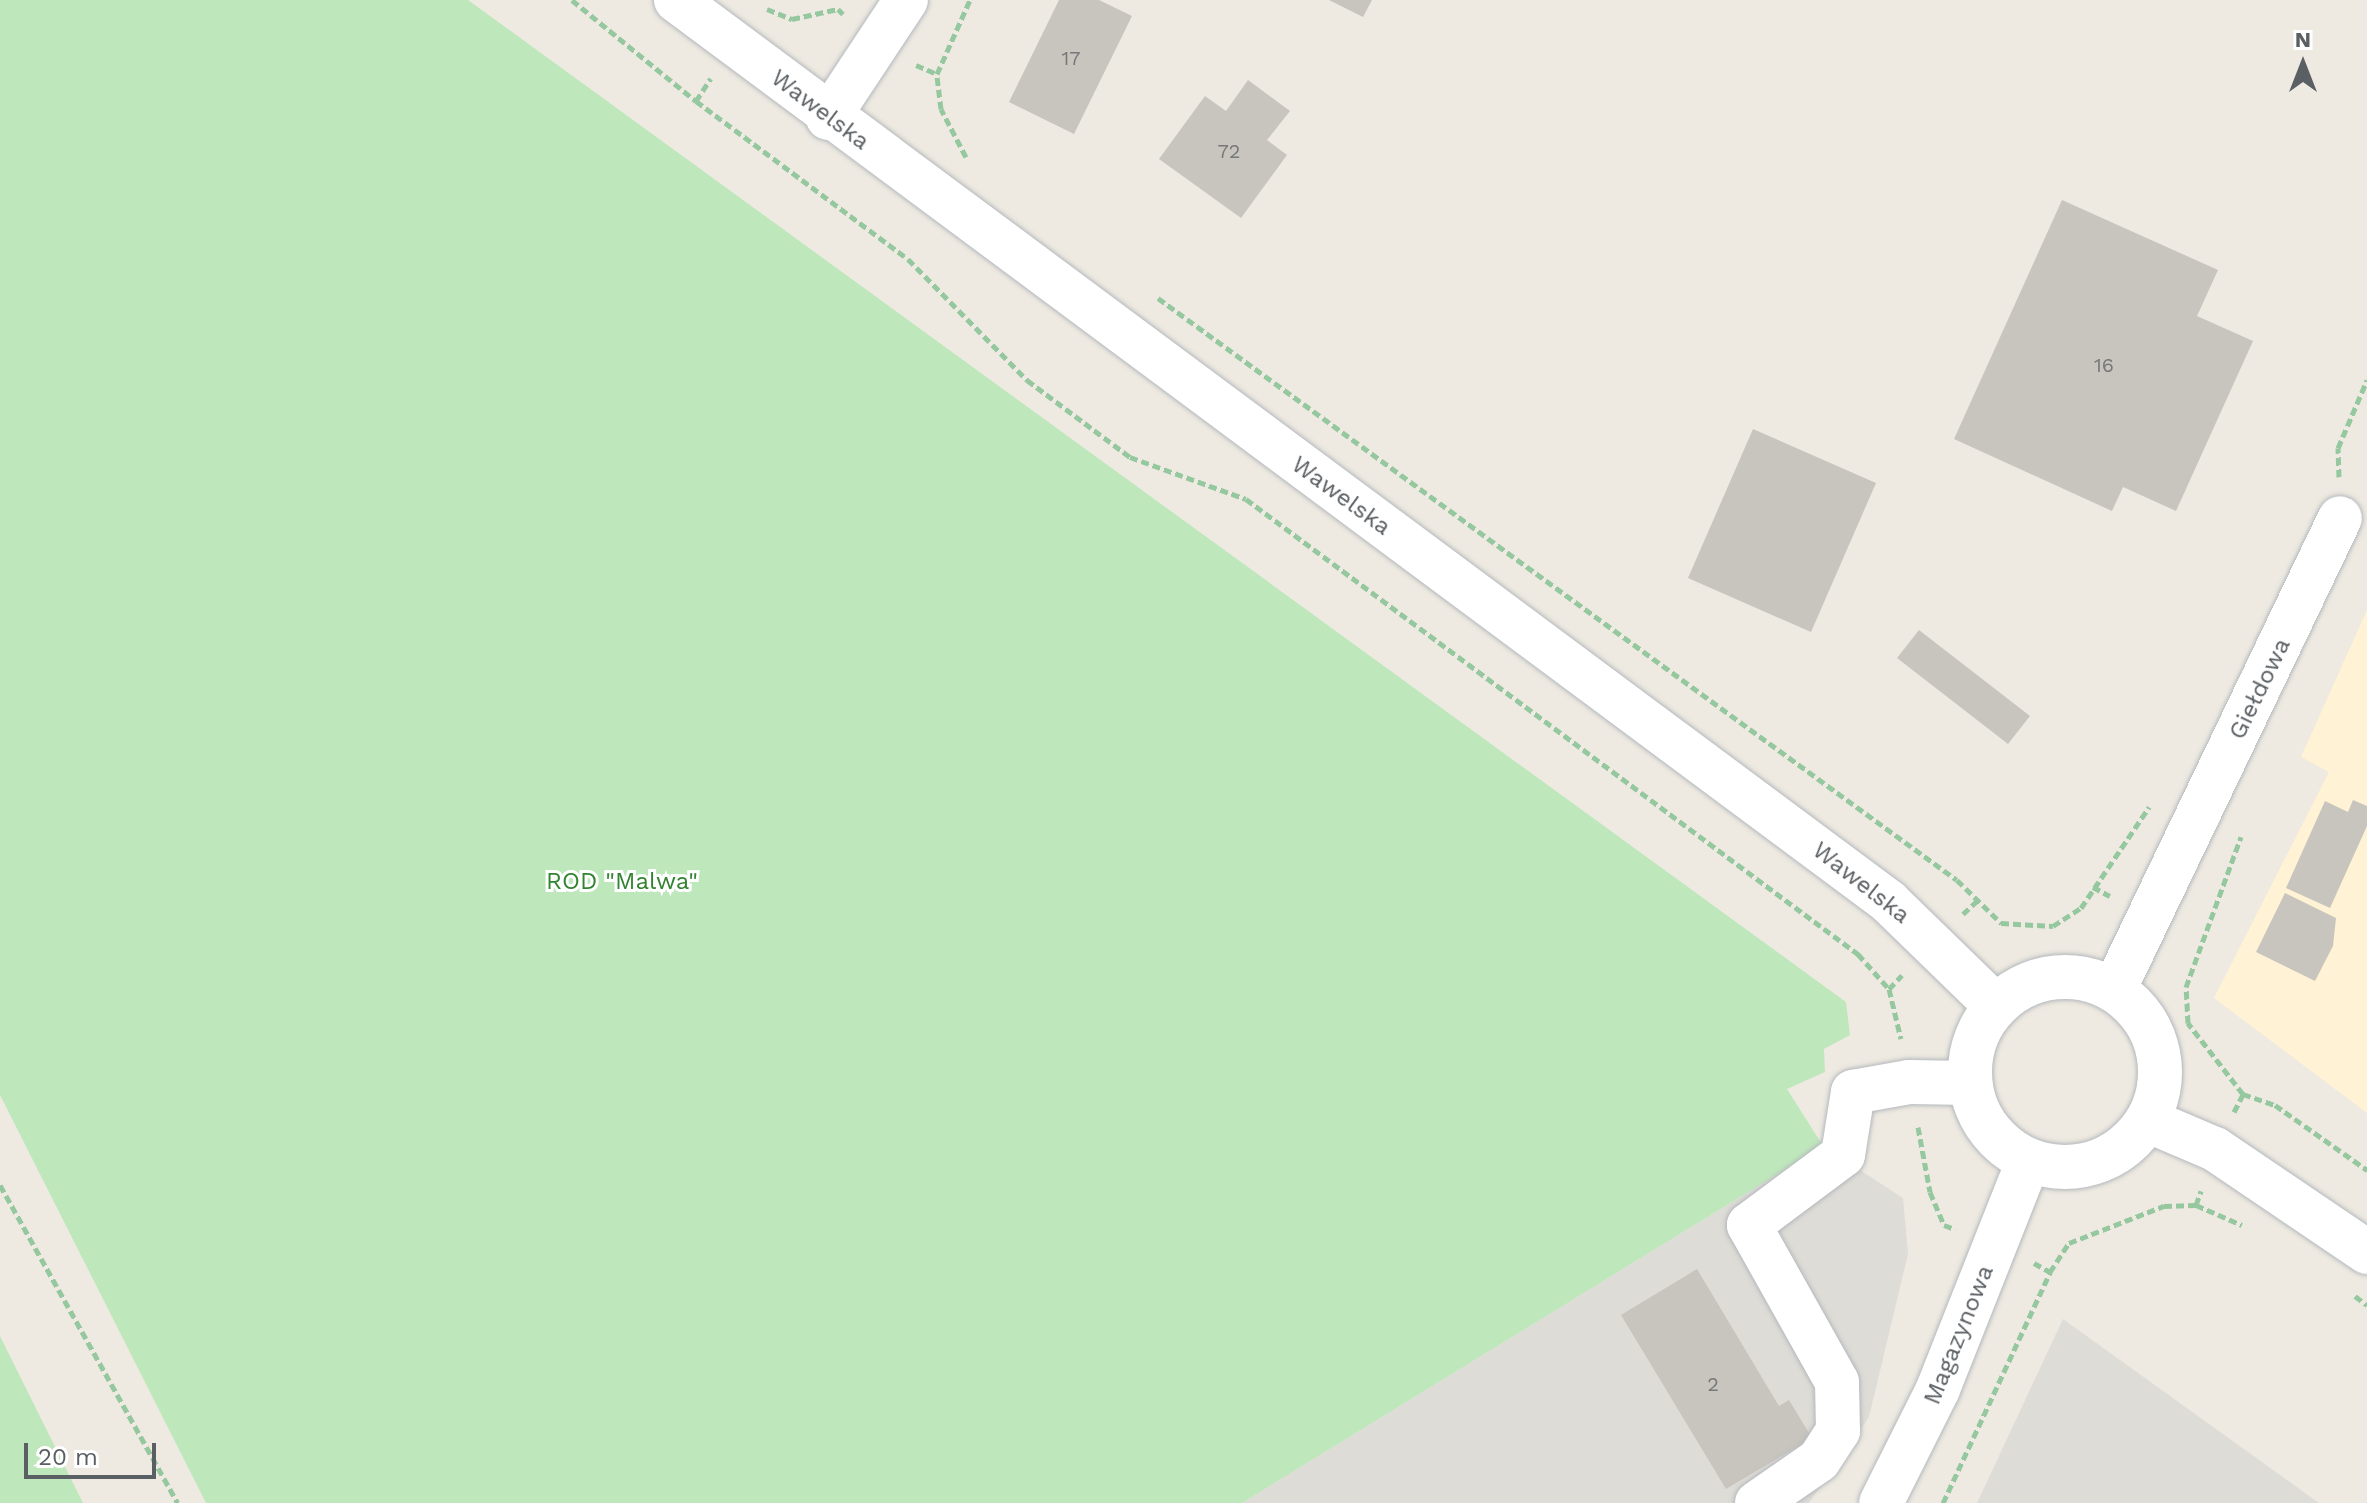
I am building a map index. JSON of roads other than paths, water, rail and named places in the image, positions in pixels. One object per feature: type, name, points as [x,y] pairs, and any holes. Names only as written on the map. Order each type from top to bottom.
[{"type":"street","name":"Wawelska","points":[[676,0],[828,118],[1853,875],[1935,943],[1995,1005]]},
{"type":"street","points":[[828,118],[906,0]]},
{"type":"street","name":"Giełdowa","points":[[2114,990],[2340,518]]},
{"type":"street","points":[[2074,976],[2114,990],[2141,1015],[2158,1048],[2160,1085],[2149,1121],[2117,1154],[2074,1169],[2028,1162],[1990,1135],[1970,1083],[1971,1045],[1995,1005],[2031,981],[2074,976]]},
{"type":"street","points":[[1757,1503],[1819,1460],[1838,1431],[1837,1382],[1749,1225],[1843,1155],[1853,1092],[1909,1082],[1970,1083]]},
{"type":"street","points":[[2149,1121],[2215,1149],[2367,1252]]},
{"type":"street","name":"Magazynowa","points":[[1881,1503],[1938,1389],[2028,1162]]},
{"type":"park label","name":"ROD \"Malwa\"","points":[[622,882]]}]
